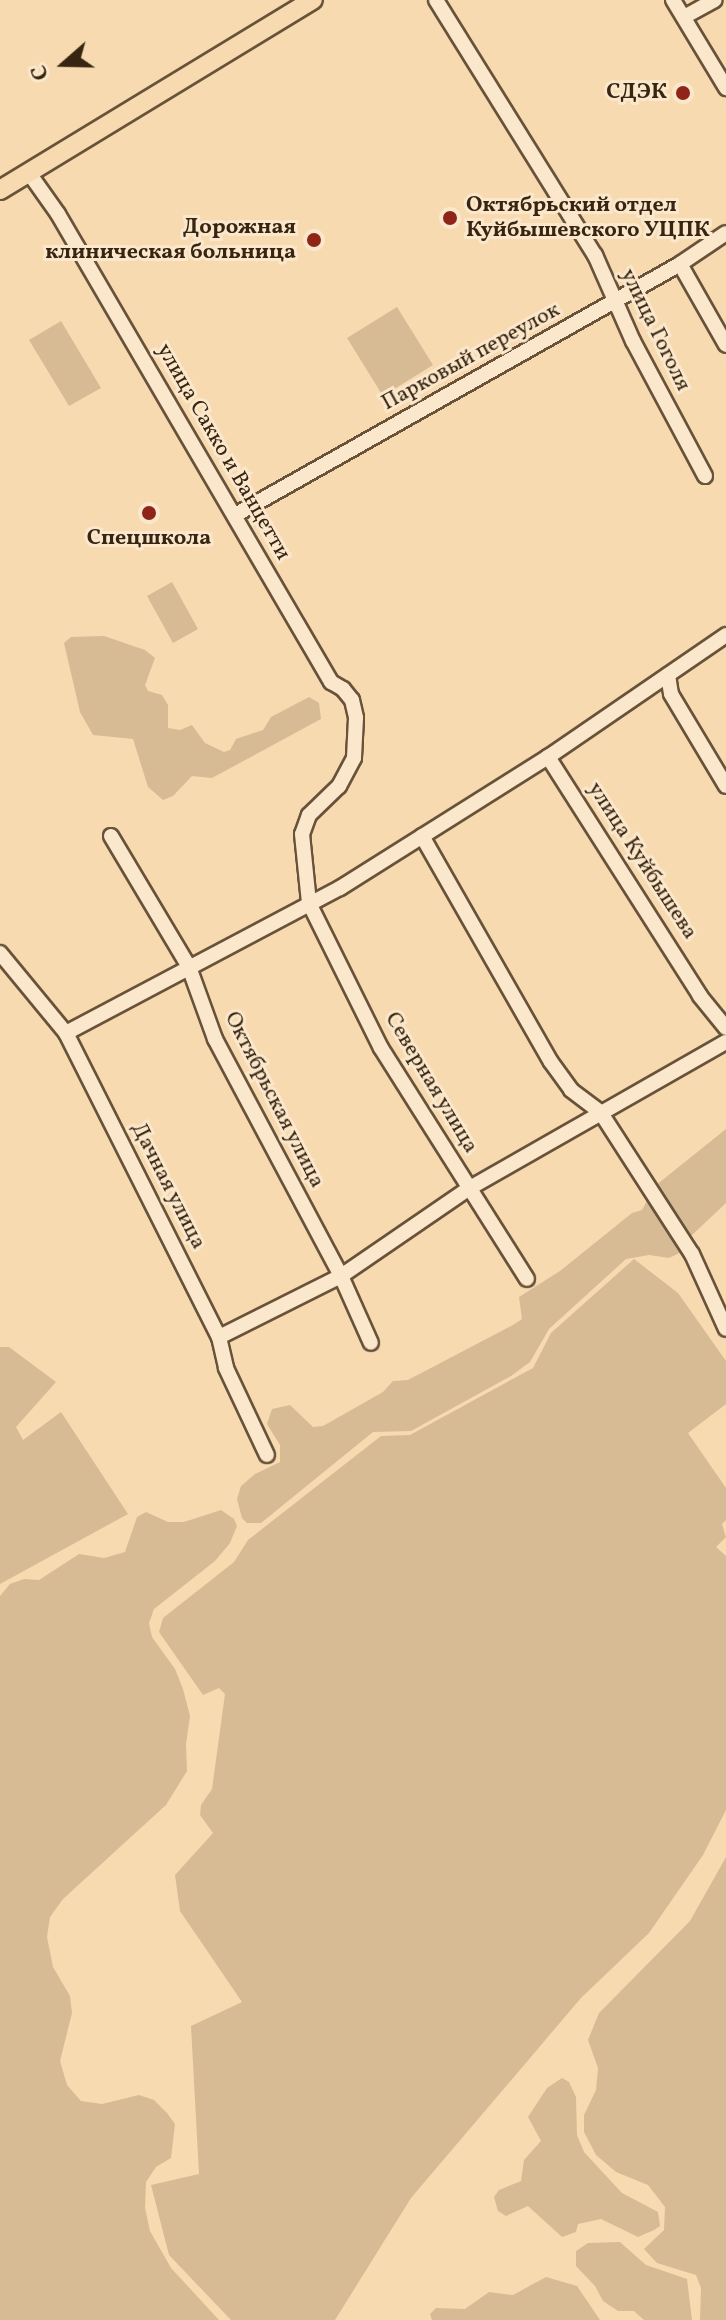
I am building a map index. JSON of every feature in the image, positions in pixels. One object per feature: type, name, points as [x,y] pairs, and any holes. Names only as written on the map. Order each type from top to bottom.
[{"type":"main road","points":[[0,190],[313,0]]},
{"type":"street","name":"улица Гоголя","points":[[436,0],[595,255],[633,341],[705,476]]},
{"type":"street","points":[[673,0],[726,88]]},
{"type":"street","points":[[684,17],[715,0]]},
{"type":"street","name":"улица Сакко и Ванцетти","points":[[29,173],[58,214],[331,682],[343,689],[352,700],[356,718],[354,758],[339,786],[309,815],[302,834],[309,903]]},
{"type":"street","name":"Парковый переулок","points":[[235,515],[680,264],[726,233]]},
{"type":"street","points":[[680,264],[726,345]]},
{"type":"street","points":[[66,1033],[340,888],[548,757],[726,635]]},
{"type":"street","points":[[668,675],[671,694],[726,786]]},
{"type":"street","name":"улица Куйбышева","points":[[548,757],[700,996],[726,1028]]},
{"type":"street","name":"Октябрьская улица","points":[[111,836],[189,967],[215,1039],[341,1276],[371,1343]]},
{"type":"street","points":[[422,836],[551,1062],[571,1090],[601,1113],[692,1254],[726,1329]]},
{"type":"street","name":"Северная улица","points":[[309,903],[381,1048],[527,1279]]},
{"type":"street","name":"Дачная улица","points":[[0,953],[66,1033],[219,1337],[226,1368],[267,1455]]},
{"type":"street","points":[[219,1337],[341,1276],[468,1189],[726,1042]]},
{"type":"shaded area","points":[[397,307],[433,365],[383,396],[347,338]]},
{"type":"shaded area","points":[[61,321],[101,388],[69,406],[29,340]]},
{"type":"shaded area","points":[[172,582],[198,629],[173,643],[147,596]]},
{"type":"shaded area","points":[[104,636],[145,650],[155,658],[145,685],[148,691],[162,695],[168,705],[168,728],[180,730],[192,725],[205,743],[224,752],[230,750],[236,739],[263,730],[271,717],[309,697],[319,703],[321,719],[212,778],[192,776],[173,796],[163,800],[148,787],[133,739],[93,735],[80,712],[64,643],[71,637]]},
{"type":"shaded area","points":[[726,1129],[726,1203],[690,1237],[684,1251],[669,1258],[649,1255],[626,1259],[549,1329],[530,1362],[511,1376],[411,1431],[373,1432],[261,1523],[247,1523],[242,1518],[237,1499],[241,1486],[255,1474],[280,1462],[280,1445],[267,1424],[272,1409],[290,1405],[313,1427],[323,1426],[383,1392],[393,1381],[408,1380],[513,1325],[522,1319],[519,1297],[560,1271],[632,1213],[642,1210],[655,1186]]},
{"type":"shaded area","points":[[634,1259],[678,1293],[726,1361],[726,1404],[688,1433],[726,1488],[726,1520],[722,1524],[726,1537],[716,1547],[726,1556],[726,1810],[703,1855],[649,1933],[581,1998],[411,2198],[335,2320],[231,2320],[169,2255],[151,2185],[199,2174],[191,2026],[242,2002],[180,1911],[175,1875],[213,1833],[200,1815],[201,1805],[212,1789],[225,1694],[219,1688],[203,1695],[159,1632],[163,1618],[234,1562],[248,1540],[381,1436],[410,1435],[533,1368],[551,1333]]},
{"type":"shaded area","points":[[0,1347],[9,1347],[56,1382],[16,1427],[23,1440],[61,1412],[128,1514],[0,1584]]},
{"type":"shaded area","points":[[221,1510],[234,1519],[237,1526],[230,1543],[215,1561],[154,1609],[149,1623],[152,1637],[175,1669],[190,1716],[186,1744],[187,1771],[166,1805],[63,1899],[50,1917],[47,1937],[53,1967],[70,1996],[72,2013],[60,2061],[67,2085],[81,2101],[102,2104],[139,2095],[154,2100],[175,2124],[171,2158],[156,2167],[146,2182],[145,2208],[150,2231],[171,2268],[219,2320],[0,2320],[0,1596],[10,1584],[24,1579],[39,1580],[79,1554],[104,1558],[125,1552],[137,1517],[146,1512],[168,1522],[184,1522]]},
{"type":"shaded area","points":[[726,1857],[726,2320],[700,2320],[701,2288],[696,2275],[657,2263],[644,2249],[664,2230],[665,2207],[648,2185],[616,2172],[596,2155],[584,2132],[584,2115],[596,2090],[598,2068],[588,2040],[599,2013],[690,1921]]},
{"type":"shaded area","points":[[562,2078],[569,2082],[576,2097],[577,2135],[584,2152],[622,2193],[658,2212],[660,2226],[654,2230],[638,2237],[601,2219],[578,2224],[576,2232],[562,2237],[528,2206],[506,2216],[498,2211],[494,2197],[499,2190],[521,2181],[524,2160],[541,2141],[528,2117],[547,2088]]},
{"type":"shaded area","points":[[620,2242],[646,2265],[687,2279],[692,2320],[644,2320],[634,2311],[618,2311],[603,2301],[595,2286],[576,2266],[576,2251],[588,2243]]},
{"type":"shaded area","points":[[546,2277],[577,2286],[600,2320],[432,2320],[430,2314],[436,2308],[465,2309],[489,2292],[513,2295]]},
{"type":"place","name":"СДЭК","points":[[683,93]]},
{"type":"place","name":"Октябрьский отдел Куйбышевского УЦПК","points":[[450,218]]},
{"type":"place","name":"Дорожная клиническая больница","points":[[314,240]]},
{"type":"place","name":"Спецшкола","points":[[149,513]]}]
